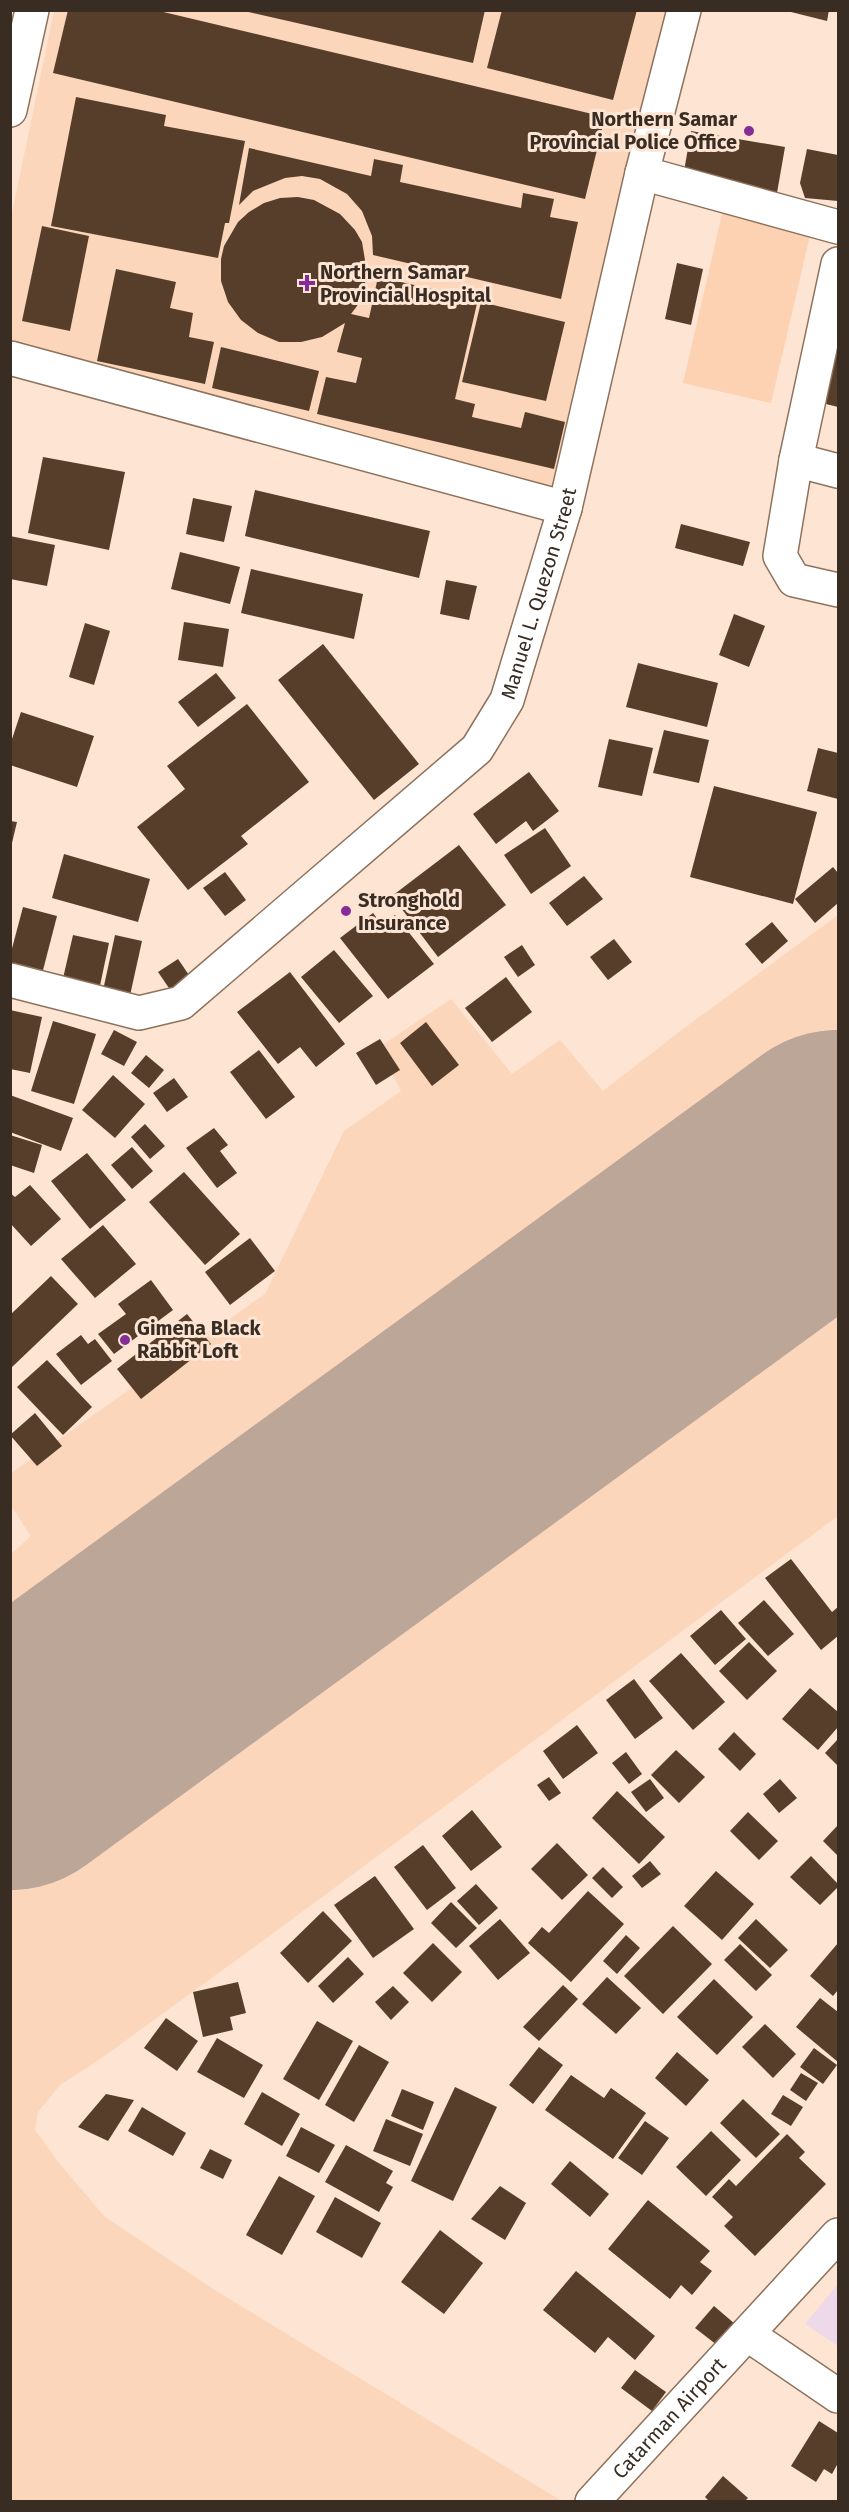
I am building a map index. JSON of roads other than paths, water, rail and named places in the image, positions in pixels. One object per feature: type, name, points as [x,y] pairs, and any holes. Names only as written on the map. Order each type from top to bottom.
[{"type":"street","points":[[10,110],[32,10]]},
{"type":"street","name":"Manuel L. Quezon Street","points":[[10,980],[138,1013],[181,1003],[477,749],[507,700],[564,508],[642,173],[684,10]]},
{"type":"street","points":[[642,173],[838,227]]},
{"type":"street","points":[[838,264],[796,460],[780,556],[794,580],[838,590]]},
{"type":"street","points":[[10,358],[564,508]]},
{"type":"street","points":[[796,460],[838,471]]},
{"type":"street","name":"Catarman Airport","points":[[592,2502],[838,2235]]},
{"type":"street","points":[[747,2334],[838,2396]]},
{"type":"place","name":"Northern Samar Provincial Police Office","points":[[749,131]]},
{"type":"place","name":"Northern Samar Provincial Hospital","points":[[307,283]]},
{"type":"place","name":"Stronghold Insurance","points":[[346,911]]},
{"type":"place","name":"Gimena Black Rabbit Loft","points":[[125,1340]]}]
